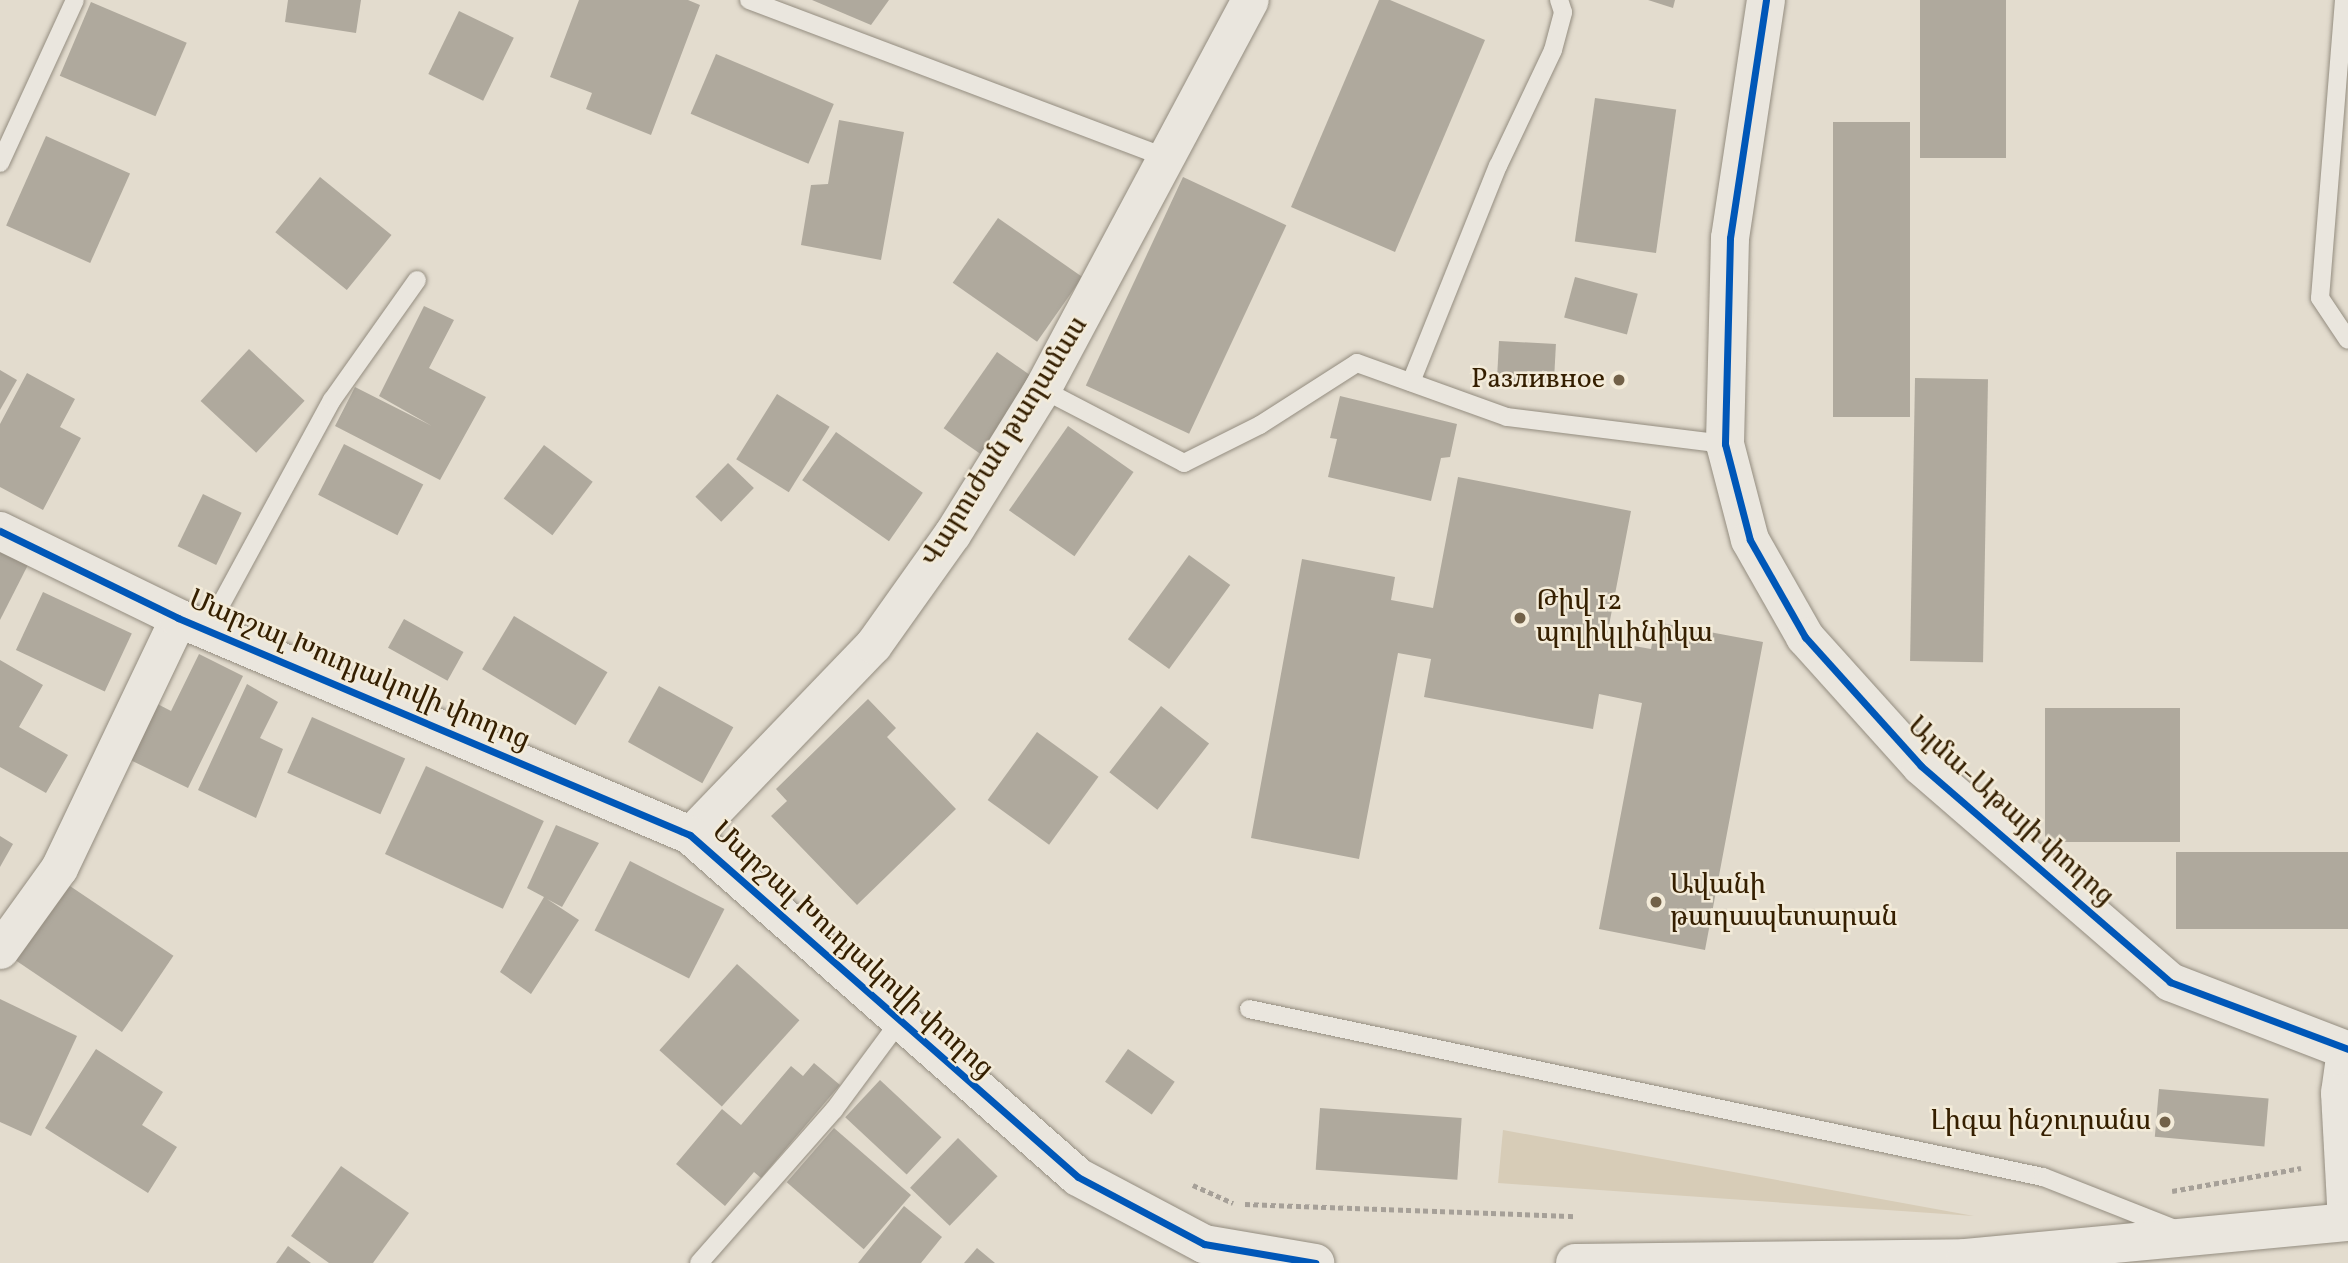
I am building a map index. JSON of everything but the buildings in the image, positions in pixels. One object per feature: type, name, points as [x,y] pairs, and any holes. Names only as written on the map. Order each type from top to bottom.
[{"type":"street","name":"Վարուժան թաղամաս","points":[[690,835],[873,645],[952,534],[1042,389],[1250,0]]},
{"type":"street","name":"Ալմա-Աթայի փողոց","points":[[1766,0],[1730,238],[1725,444],[1750,540],[1805,637],[1921,766],[2170,982],[2347,1049]]},
{"type":"street","name":"Մարշալ Խուդյակովի փողոց","points":[[0,531],[193,624],[690,835],[1078,1177],[1210,1254],[1315,1263]]},
{"type":"street","points":[[0,950],[59,868],[193,624]]},
{"type":"street","points":[[1575,1263],[1966,1258],[2347,1222],[2340,1093],[2347,1049]]},
{"type":"lane","points":[[0,163],[75,0]]},
{"type":"lane","points":[[749,0],[1165,157]]},
{"type":"lane","points":[[1411,382],[1498,166],[1553,50],[1563,12],[1559,0]]},
{"type":"lane","points":[[2344,0],[2320,298],[2348,340]]},
{"type":"lane","points":[[193,624],[332,400],[416,280]]},
{"type":"lane","points":[[1042,389],[1184,463],[1260,425],[1357,363],[1507,417],[1725,444]]},
{"type":"lane","points":[[1249,1010],[2043,1177],[2195,1237]]},
{"type":"lane","points":[[699,1263],[834,1110],[899,1022]]},
{"type":"path","points":[[2108,1202],[2344,1161]]},
{"type":"path","points":[[1187,1183],[1235,1204],[1582,1217]]},
{"type":"shaded area","points":[[1503,1130],[1974,1216],[1498,1183]]},
{"type":"cycle path","points":[[1766,0],[1730,238],[1725,444],[1750,540],[1805,637],[1921,766],[2170,982],[2348,1049]]},
{"type":"cycle path","points":[[0,531],[178,618],[690,835],[1078,1177],[1204,1244],[1315,1263]]},
{"type":"place","name":"Разливное","points":[[1619,380]]},
{"type":"place","name":"Թիվ 12 պոլիկլինիկա","points":[[1520,618]]},
{"type":"place","name":"Ավանի թաղապետարան","points":[[1656,902]]},
{"type":"place","name":"Լիգա ինշուրանս","points":[[2165,1122]]}]
